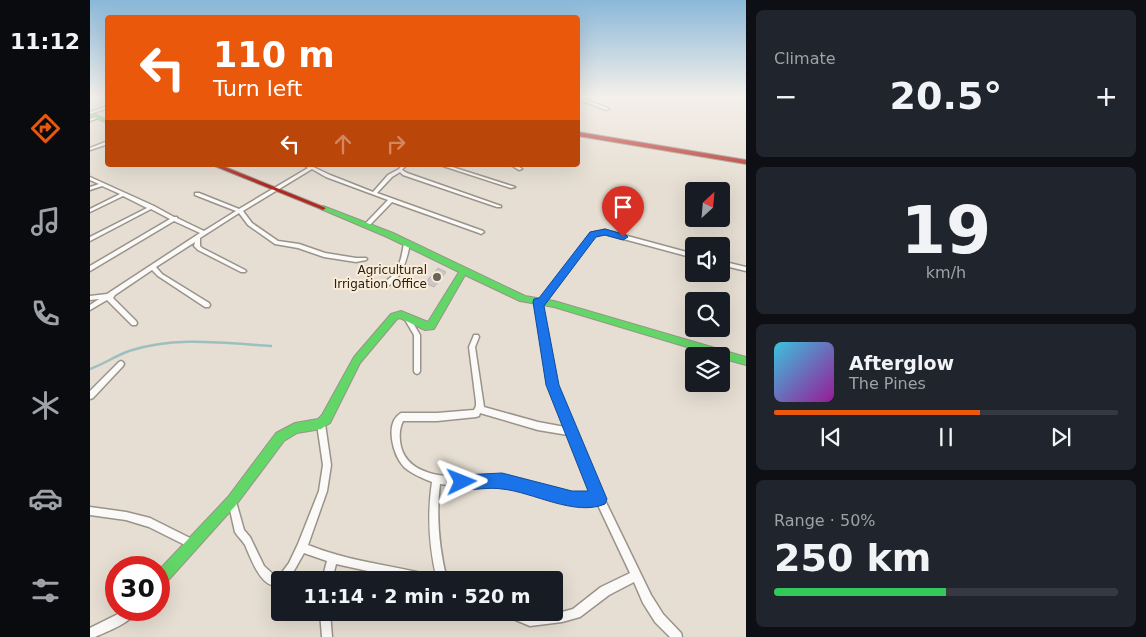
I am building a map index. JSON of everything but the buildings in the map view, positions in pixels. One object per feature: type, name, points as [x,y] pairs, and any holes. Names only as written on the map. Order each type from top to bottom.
[{"type":"main road","points":[[580,134],[746,162]]},
{"type":"main road","points":[[220,167],[367,225],[522,299],[540,302],[746,361]]},
{"type":"main road","points":[[170,567],[232,501],[280,436],[295,428],[321,424],[326,419],[356,360],[396,314],[401,314],[425,326],[433,324],[464,270]]},
{"type":"street","points":[[90,149],[105,143]]},
{"type":"street","points":[[90,308],[201,235],[276,190],[307,167]]},
{"type":"street","points":[[310,167],[391,200],[481,232]]},
{"type":"street","points":[[374,193],[390,176],[402,167]]},
{"type":"street","points":[[448,167],[513,187]]},
{"type":"street","points":[[516,167],[520,169]]},
{"type":"street","points":[[400,170],[405,174],[499,206]]},
{"type":"street","points":[[90,178],[175,218],[201,235]]},
{"type":"street","points":[[90,189],[102,184]]},
{"type":"street","points":[[90,211],[123,194]]},
{"type":"street","points":[[197,194],[240,211],[250,224],[277,243],[299,246],[324,255],[356,260],[364,259]]},
{"type":"street","points":[[367,225],[391,200]]},
{"type":"street","points":[[90,239],[152,207]]},
{"type":"street","points":[[90,269],[175,218]]},
{"type":"street","points":[[677,637],[659,618],[635,576],[599,499],[571,432],[553,385],[540,302],[593,234],[597,232],[605,232],[685,254]]},
{"type":"street","points":[[201,235],[197,246],[200,249],[243,271]]},
{"type":"street","points":[[380,286],[389,282],[403,264],[407,243]]},
{"type":"street","points":[[730,265],[746,269]]},
{"type":"street","points":[[153,267],[160,275],[207,305]]},
{"type":"street","points":[[113,292],[110,299],[134,323]]},
{"type":"street","points":[[90,298],[107,296]]},
{"type":"street","points":[[407,318],[417,335],[417,371]]},
{"type":"street","points":[[476,337],[472,347],[480,402],[479,409],[476,413],[401,417],[398,421],[396,438],[400,455],[412,469],[436,480],[462,482],[502,481],[572,499],[599,499]]},
{"type":"street","points":[[90,396],[121,364]]},
{"type":"street","points":[[479,409],[538,426],[571,432]]},
{"type":"street","points":[[288,571],[302,547],[326,478],[327,465],[321,424]]},
{"type":"street","points":[[436,480],[432,513],[436,553],[440,571]]},
{"type":"street","points":[[232,501],[240,532],[247,540],[261,568],[271,579]]},
{"type":"street","points":[[90,511],[126,516],[150,523],[191,543]]},
{"type":"street","points":[[302,547],[332,559],[350,561],[392,571]]},
{"type":"street","points":[[329,571],[332,559]]},
{"type":"street","points":[[563,617],[576,613],[605,591],[635,576]]},
{"type":"street","points":[[90,634],[116,621]]},
{"type":"street","points":[[326,621],[327,637]]},
{"type":"waterway","points":[[90,369],[129,351],[164,343],[217,342],[271,346]]},
{"type":"traffic: fast","points":[[323,208],[390,235],[523,299],[554,304],[746,361]]},
{"type":"traffic: fast","points":[[170,568],[232,501],[280,437],[295,428],[321,424],[326,419],[357,360],[394,316],[401,314],[425,326],[431,326],[464,270]]},
{"type":"traffic: jam","points":[[580,134],[746,162]]},
{"type":"traffic: jam","points":[[220,167],[323,208]]},
{"type":"place","name":"Agricultural Irrigation Office","points":[[437,277]]},
{"type":"route","points":[[462,482],[502,481],[572,499],[599,499],[582,461],[553,385],[538,302],[542,302],[593,234],[605,232],[623,237]]}]
